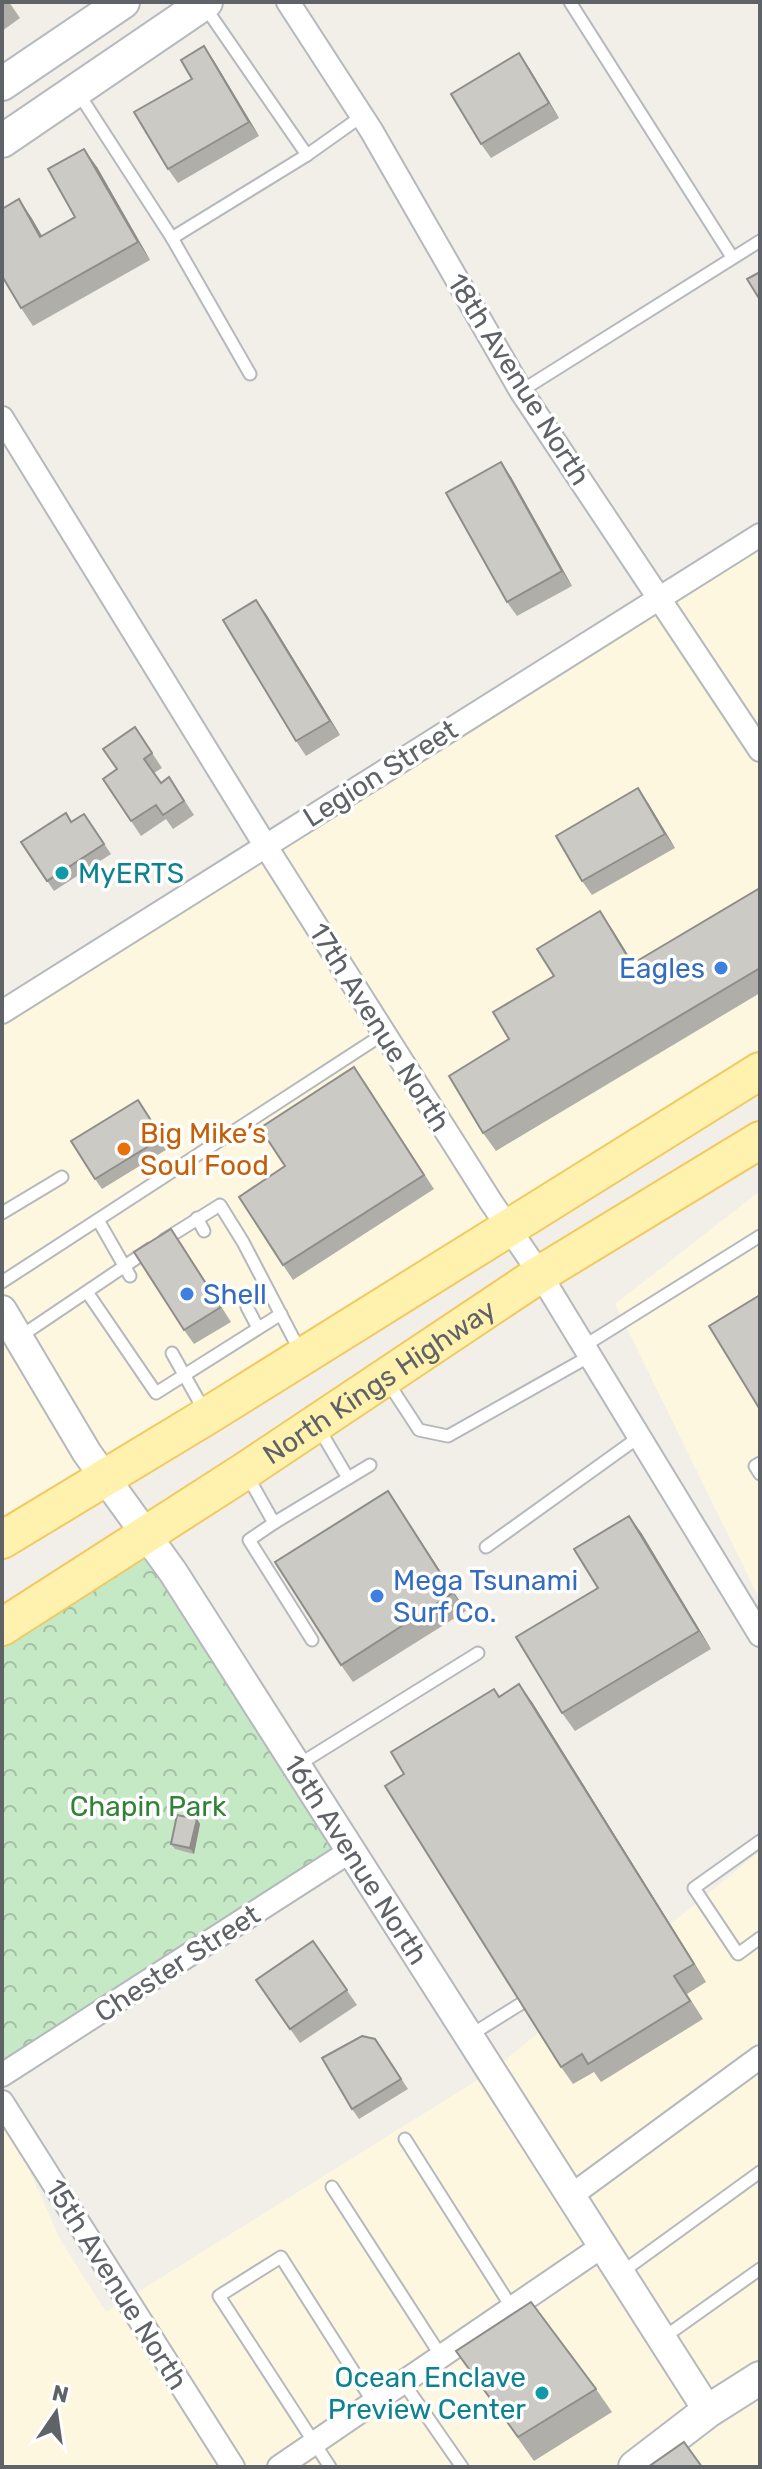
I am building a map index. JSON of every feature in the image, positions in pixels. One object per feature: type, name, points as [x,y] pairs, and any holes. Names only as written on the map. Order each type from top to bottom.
[{"type":"main road","points":[[2,141],[205,3]]},
{"type":"main road","points":[[2,84],[109,6]]},
{"type":"main road","name":"North Kings Highway","points":[[2,1540],[207,1416],[760,1071]]},
{"type":"main road","name":"North Kings Highway","points":[[2,1627],[245,1471],[540,1274],[760,1140]]},
{"type":"main road","points":[[635,2467],[708,2411],[760,2378]]},
{"type":"street","name":"18th Avenue North","points":[[288,2],[362,116],[521,391],[760,750]]},
{"type":"street","name":"17th Avenue North","points":[[2,418],[265,845],[540,1274],[760,1635]]},
{"type":"street","name":"Legion Street","points":[[2,1012],[760,535]]},
{"type":"street","name":"16th Avenue North","points":[[2,1310],[87,1453],[147,1535],[297,1765],[708,2411]]},
{"type":"street","name":"Chester Street","points":[[2,2075],[352,1850]]},
{"type":"street","points":[[572,2195],[760,2057]]},
{"type":"street","name":"15th Avenue North","points":[[2,2102],[233,2467]]},
{"type":"street","points":[[279,2467],[604,2245]]},
{"type":"lane","points":[[570,2],[732,257]]},
{"type":"lane","points":[[205,3],[307,155]]},
{"type":"lane","points":[[76,91],[172,238],[250,374]]},
{"type":"lane","points":[[172,238],[307,155],[362,116]]},
{"type":"lane","points":[[521,391],[760,241]]},
{"type":"lane","points":[[2,1282],[385,1033]]},
{"type":"lane","points":[[2,1213],[62,1177]]},
{"type":"lane","points":[[18,1339],[87,1292],[127,1271],[197,1218],[220,1205],[243,1242],[302,1355]]},
{"type":"lane","points":[[197,1218],[204,1231]]},
{"type":"lane","points":[[98,1220],[127,1271]]},
{"type":"lane","points":[[385,1377],[419,1430],[448,1436],[587,1351],[760,1236]]},
{"type":"lane","points":[[87,1292],[156,1393],[281,1314]]},
{"type":"lane","points":[[247,1307],[258,1328]]},
{"type":"lane","points":[[172,1353],[207,1416]]},
{"type":"lane","points":[[316,1423],[348,1478]]},
{"type":"lane","points":[[486,1547],[639,1437]]},
{"type":"lane","points":[[760,1463],[755,1466],[760,1474]]},
{"type":"lane","points":[[312,1640],[249,1540],[370,1465]]},
{"type":"lane","points":[[245,1471],[274,1523]]},
{"type":"lane","points":[[297,1765],[478,1653]]},
{"type":"lane","points":[[760,1841],[694,1888],[738,1954],[760,1938]]},
{"type":"lane","points":[[469,2036],[522,2003]]},
{"type":"lane","points":[[405,2139],[512,2308]]},
{"type":"lane","points":[[621,2272],[760,2172]]},
{"type":"lane","points":[[332,2187],[441,2356]]},
{"type":"lane","points":[[330,2467],[219,2296],[281,2257],[373,2402]]},
{"type":"lane","points":[[663,2338],[760,2269]]},
{"type":"lane","points":[[403,2382],[462,2467]]},
{"type":"shaded area","points":[[760,535],[760,1071],[2,1540],[2,1013]]},
{"type":"shaded area","points":[[760,1191],[760,1600],[615,1304]]},
{"type":"shaded area","points":[[760,1851],[760,2467],[2,2467],[2,2110],[61,2241],[106,2312],[492,2071]]},
{"type":"green space","name":"Chapin Park","points":[[147,1535],[352,1850],[2,2075],[2,1627]]},
{"type":"building","points":[[204,46],[249,122],[168,169],[134,112],[192,79],[181,60]]},
{"type":"building","points":[[519,53],[549,103],[481,144],[451,94]]},
{"type":"building","points":[[84,149],[138,242],[21,308],[2,276],[2,209],[19,199],[40,237],[75,217],[48,169]]},
{"type":"building","points":[[760,272],[760,300],[747,279]]},
{"type":"building","points":[[501,462],[562,571],[507,602],[446,493]]},
{"type":"building","points":[[256,600],[330,721],[296,741],[223,620]]},
{"type":"building","points":[[135,727],[152,753],[144,759],[161,783],[169,777],[184,801],[163,815],[156,805],[131,821],[103,779],[117,769],[103,749]]},
{"type":"building","points":[[638,788],[665,834],[582,881],[556,836]]},
{"type":"building","name":"MyERTS","points":[[66,813],[71,822],[84,814],[104,844],[47,881],[21,842]]},
{"type":"building","points":[[760,888],[760,968],[483,1133],[449,1076],[509,1039],[493,1012],[554,976],[537,949],[600,911],[632,964]]},
{"type":"building","points":[[354,1067],[424,1175],[283,1265],[239,1197],[285,1166],[260,1128]]},
{"type":"building","name":"Big Mike’s Soul Food","points":[[138,1100],[162,1138],[95,1179],[71,1141]]},
{"type":"building","name":"Shell","points":[[171,1229],[221,1307],[184,1330],[134,1252]]},
{"type":"building","points":[[760,1295],[760,1407],[759,1408],[709,1326]]},
{"type":"building","name":"Mega Tsunami Surf Co.","points":[[388,1491],[453,1593],[341,1665],[275,1562]]},
{"type":"building","points":[[629,1516],[699,1631],[562,1713],[516,1637],[598,1588],[574,1549]]},
{"type":"building","points":[[519,1684],[694,1964],[674,1976],[690,2001],[588,2064],[582,2054],[561,2067],[385,1786],[404,1774],[391,1752],[494,1689],[499,1697]]},
{"type":"building","points":[[177,1815],[197,1819],[190,1848],[171,1844]]},
{"type":"building","points":[[313,1941],[347,1990],[290,2029],[256,1980]]},
{"type":"building","points":[[362,2036],[375,2039],[401,2079],[352,2109],[322,2058]]},
{"type":"building","name":"Ocean Enclave Preview Center","points":[[531,2302],[596,2389],[518,2437],[456,2351]]},
{"type":"building","points":[[684,2442],[702,2467],[648,2467]]},
{"type":"place","name":"MyERTS","points":[[62,873]]},
{"type":"place","name":"Eagles","points":[[721,968]]},
{"type":"place","name":"Big Mike’s Soul Food","points":[[124,1149]]},
{"type":"place","name":"Shell","points":[[187,1294]]},
{"type":"place","name":"Mega Tsunami Surf Co.","points":[[377,1596]]},
{"type":"place","name":"Ocean Enclave Preview Center","points":[[542,2393]]}]
